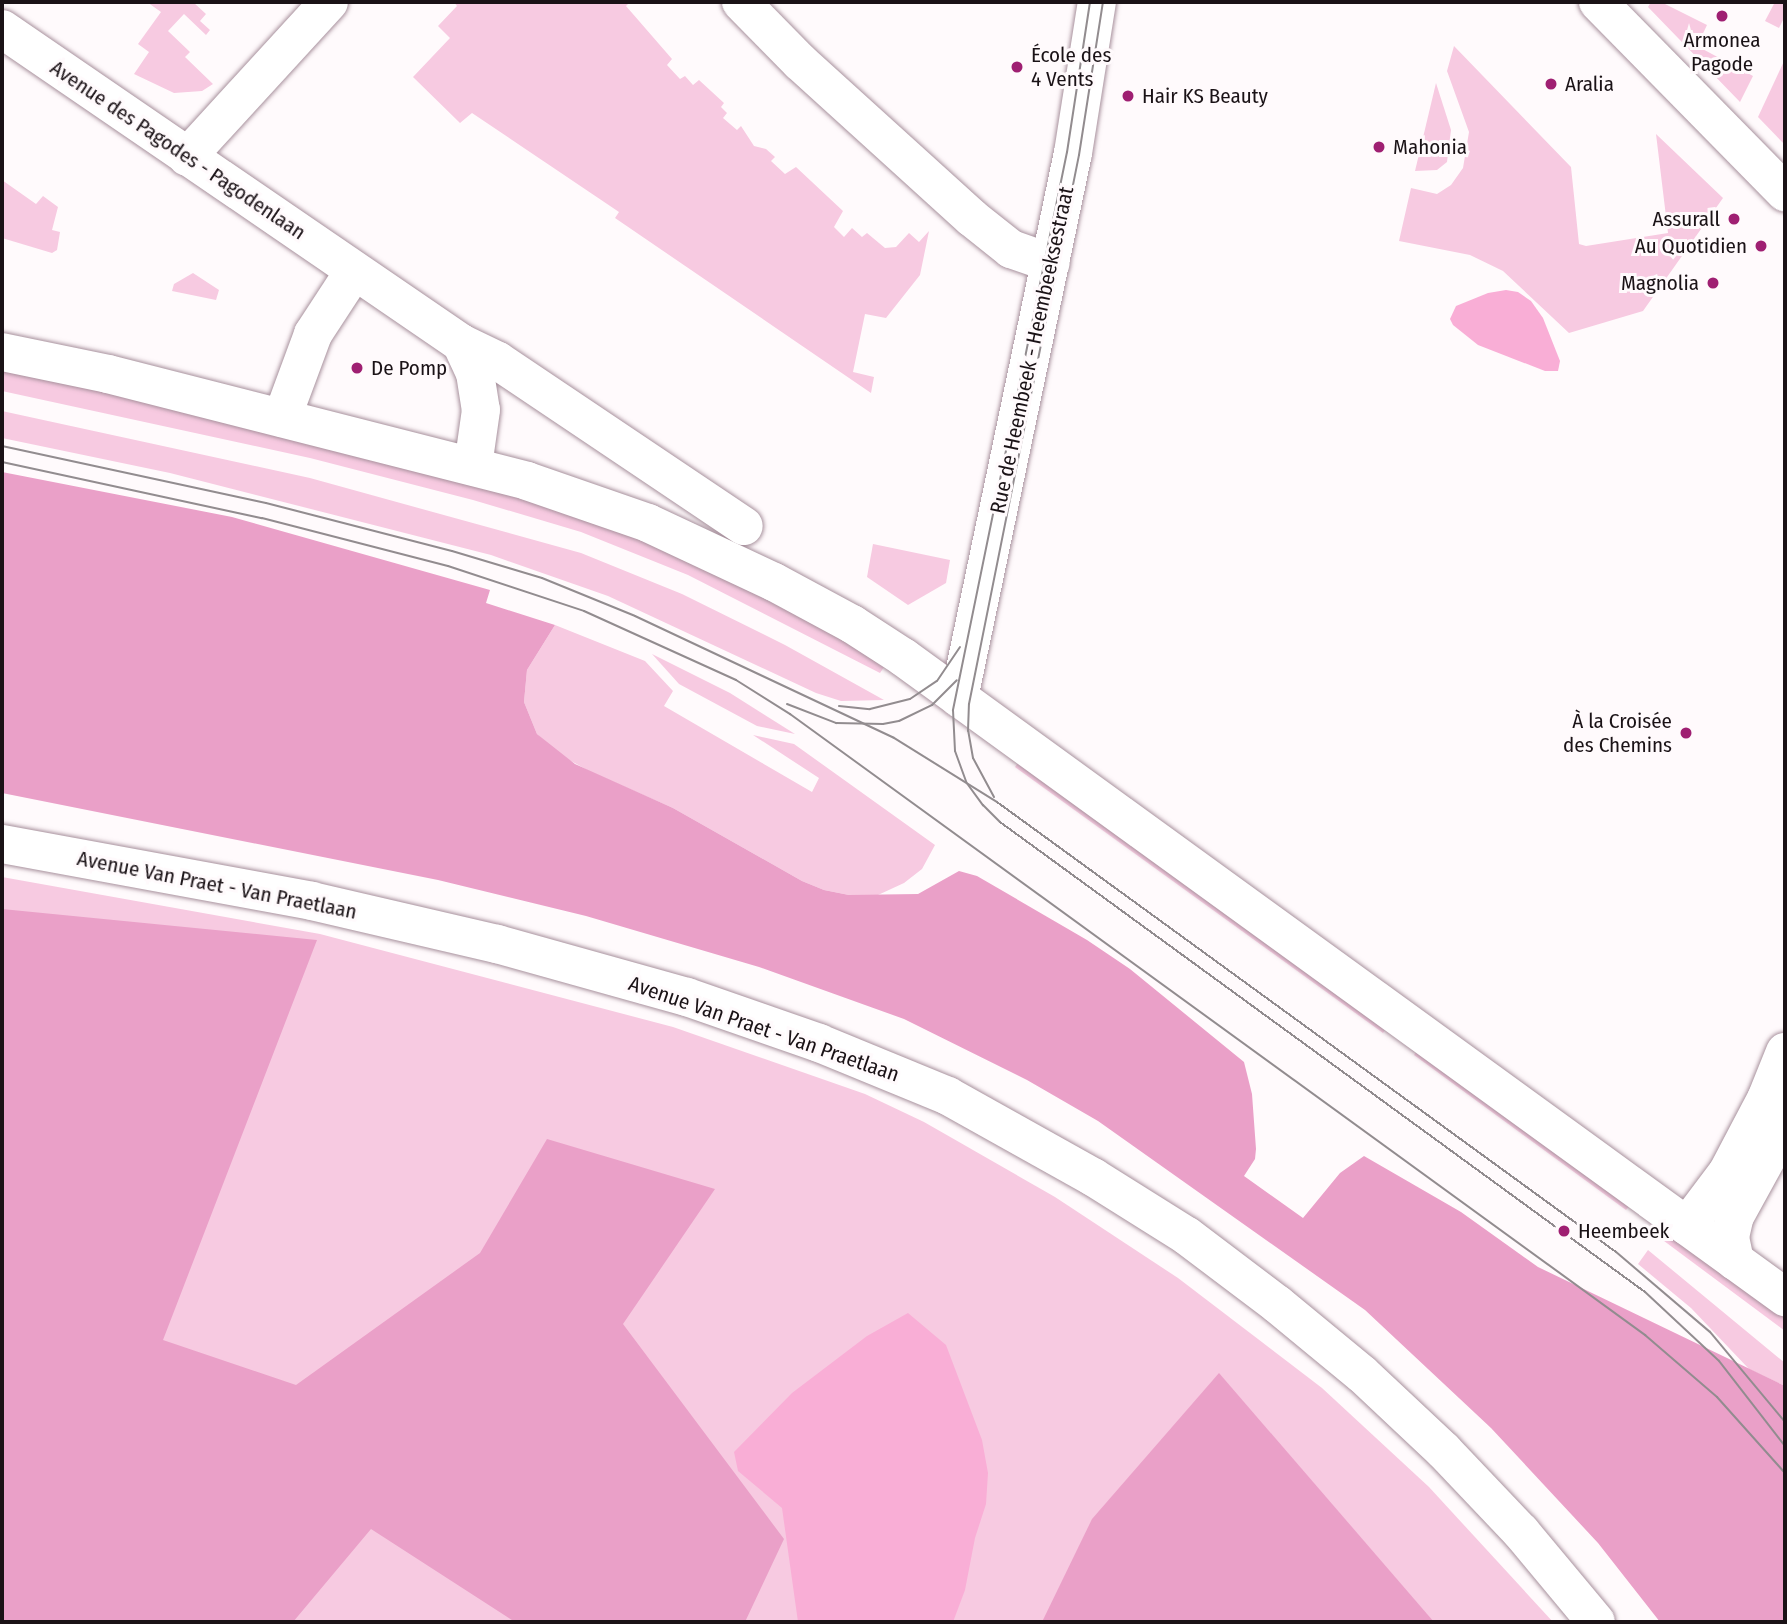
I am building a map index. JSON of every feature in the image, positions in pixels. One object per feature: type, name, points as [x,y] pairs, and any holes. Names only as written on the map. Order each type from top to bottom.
[{"type":"street","points":[[187,157],[329,2]]},
{"type":"street","points":[[741,2],[800,62],[972,218],[1011,248],[1051,263]]},
{"type":"street","name":"Rue de Heembeek - Heembeeksestraat","points":[[959,698],[1051,263],[1087,77],[1097,2]]},
{"type":"street","points":[[1598,2],[1785,192]]},
{"type":"street","name":"Avenue des Pagodes - Pagodenlaan","points":[[2,29],[461,343],[498,361],[744,526]]},
{"type":"street","points":[[282,418],[313,334],[354,271]]},
{"type":"street","points":[[461,343],[475,373],[481,410],[473,466]]},
{"type":"street","points":[[2,352],[108,374],[473,466],[598,504],[701,546],[852,624],[959,698],[1785,1297]]},
{"type":"street","name":"Avenue Van Praet - Van Praetlaan","points":[[2,844],[312,901],[497,944],[687,998],[819,1043],[948,1096],[1094,1177],[1187,1236],[1277,1304],[1362,1374],[1444,1451],[1521,1532],[1596,1622]]},
{"type":"street","points":[[1687,1226],[1727,1173],[1766,1099],[1785,1052]]},
{"type":"street","points":[[1735,1261],[1730,1237],[1734,1216],[1785,1125]]},
{"type":"shaded area","points":[[147,2],[193,2],[206,14],[200,21],[210,30],[206,35],[184,14],[168,31],[190,52],[185,57],[213,84],[202,91],[174,93],[134,74],[149,52],[138,44],[161,12]]},
{"type":"shaded area","points":[[454,2],[630,2],[626,6],[672,59],[667,65],[680,79],[685,76],[693,85],[699,80],[724,103],[721,107],[727,113],[723,118],[737,130],[741,126],[754,146],[766,149],[775,157],[771,161],[785,174],[796,167],[843,211],[834,227],[844,237],[852,228],[862,237],[867,233],[885,248],[896,247],[909,233],[919,242],[929,231],[920,275],[886,318],[865,314],[853,372],[874,377],[871,393],[615,218],[619,212],[472,113],[460,123],[413,77],[450,38],[438,26],[457,6]]},
{"type":"shaded area","points":[[1651,2],[1661,2],[1707,25],[1697,46],[1753,76],[1740,102],[1648,7]]},
{"type":"shaded area","points":[[1775,2],[1785,2],[1785,16],[1779,28],[1765,21]]},
{"type":"shaded area","points":[[1454,46],[1571,167],[1579,244],[1586,246],[1668,233],[1656,134],[1723,198],[1643,311],[1569,333],[1503,271],[1470,255],[1399,241],[1411,188],[1437,194],[1451,185],[1463,168],[1469,132],[1447,71]]},
{"type":"shaded area","points":[[1785,59],[1785,145],[1758,117]]},
{"type":"shaded area","points":[[1436,83],[1451,130],[1447,162],[1437,170],[1415,171]]},
{"type":"shaded area","points":[[2,180],[36,204],[43,196],[58,207],[52,230],[60,232],[57,250],[52,253],[2,238]]},
{"type":"shaded area","points":[[193,273],[219,290],[216,300],[172,291],[174,284]]},
{"type":"shaded area","points":[[1506,290],[1518,292],[1531,301],[1543,318],[1560,361],[1558,371],[1545,371],[1478,345],[1453,325],[1450,319],[1456,306],[1488,293]]},
{"type":"shaded area","points":[[2,370],[99,390],[469,480],[637,536],[828,630],[886,664],[880,673],[688,575],[581,532],[473,500],[310,458],[2,391]]},
{"type":"shaded area","points":[[2,411],[310,478],[581,553],[682,594],[785,645],[884,700],[841,701],[816,693],[608,596],[491,555],[170,473],[2,438]]},
{"type":"shaded area","points":[[2,472],[232,517],[490,590],[486,603],[555,625],[527,670],[524,702],[537,734],[575,764],[673,808],[802,881],[824,890],[849,895],[918,894],[959,871],[977,876],[1087,940],[1130,969],[1244,1062],[1252,1094],[1256,1149],[1255,1159],[1244,1176],[1303,1218],[1340,1173],[1364,1156],[1461,1212],[1538,1267],[1785,1386],[1785,1622],[1660,1622],[1598,1543],[1491,1428],[1365,1310],[1098,1121],[1027,1080],[904,1019],[759,967],[586,916],[438,880],[2,793]]},
{"type":"shaded area","points":[[873,544],[950,560],[946,583],[908,605],[867,577]]},
{"type":"shaded area","points":[[555,625],[645,661],[673,691],[664,706],[812,792],[819,778],[753,735],[794,744],[935,845],[922,869],[904,883],[878,895],[849,895],[824,890],[802,881],[673,808],[591,772],[560,755],[537,734],[524,702],[527,670]]},
{"type":"shaded area","points":[[652,654],[730,693],[795,734],[757,726],[679,684]]},
{"type":"shaded area","points":[[1020,760],[1387,1027],[1383,1033],[1015,767]]},
{"type":"shaded area","points":[[2,877],[320,934],[673,1027],[865,1094],[924,1122],[1055,1197],[1178,1278],[1322,1388],[1429,1487],[1553,1622],[2,1622]]},
{"type":"shaded area","points":[[2,909],[317,940],[163,1340],[296,1385],[480,1253],[547,1139],[715,1189],[623,1324],[784,1539],[745,1622],[515,1622],[371,1529],[293,1622],[2,1622]]},
{"type":"shaded area","points":[[1418,1049],[1630,1205],[1626,1210],[1414,1055]]},
{"type":"shaded area","points":[[1662,1227],[1785,1317],[1785,1331],[1656,1235]]},
{"type":"shaded area","points":[[1648,1250],[1785,1363],[1785,1386],[1749,1369],[1691,1308],[1638,1264]]},
{"type":"shaded area","points":[[908,1313],[946,1345],[982,1440],[988,1473],[986,1504],[975,1538],[965,1590],[953,1622],[798,1622],[782,1508],[738,1471],[734,1452],[792,1393],[867,1336]]},
{"type":"shaded area","points":[[1219,1373],[1434,1622],[1042,1622],[1092,1519]]},
{"type":"tram line","points":[[1090,2],[1067,152],[953,710],[955,751],[966,782],[1000,822],[1645,1292],[1719,1361],[1785,1446]]},
{"type":"tram line","points":[[994,797],[973,758],[968,731],[969,704],[1079,155],[1103,2]]},
{"type":"tram line","points":[[2,446],[266,503],[452,551],[542,578],[635,616],[894,738],[997,802],[1616,1252],[1710,1332],[1785,1422]]},
{"type":"tram line","points":[[2,462],[262,518],[448,566],[584,611],[736,680],[790,714],[1645,1335],[1717,1397],[1785,1473]]},
{"type":"tram line","points":[[839,706],[870,709],[910,699],[937,681],[960,647]]},
{"type":"tram line","points":[[787,704],[836,723],[883,724],[899,721],[932,705],[957,680]]},
{"type":"place","name":"Armonea Pagode","points":[[1722,16]]},
{"type":"place","name":"École des 4 Vents","points":[[1017,67]]},
{"type":"place","name":"Aralia","points":[[1551,84]]},
{"type":"place","name":"Hair KS Beauty","points":[[1128,96]]},
{"type":"place","name":"Mahonia","points":[[1379,147]]},
{"type":"place","name":"Assurall","points":[[1734,219]]},
{"type":"place","name":"Au Quotidien","points":[[1761,246]]},
{"type":"place","name":"Magnolia","points":[[1713,283]]},
{"type":"place","name":"De Pomp","points":[[357,368]]},
{"type":"place","name":"À la Croisée des Chemins","points":[[1686,733]]},
{"type":"place","name":"Heembeek","points":[[1564,1231]]}]
